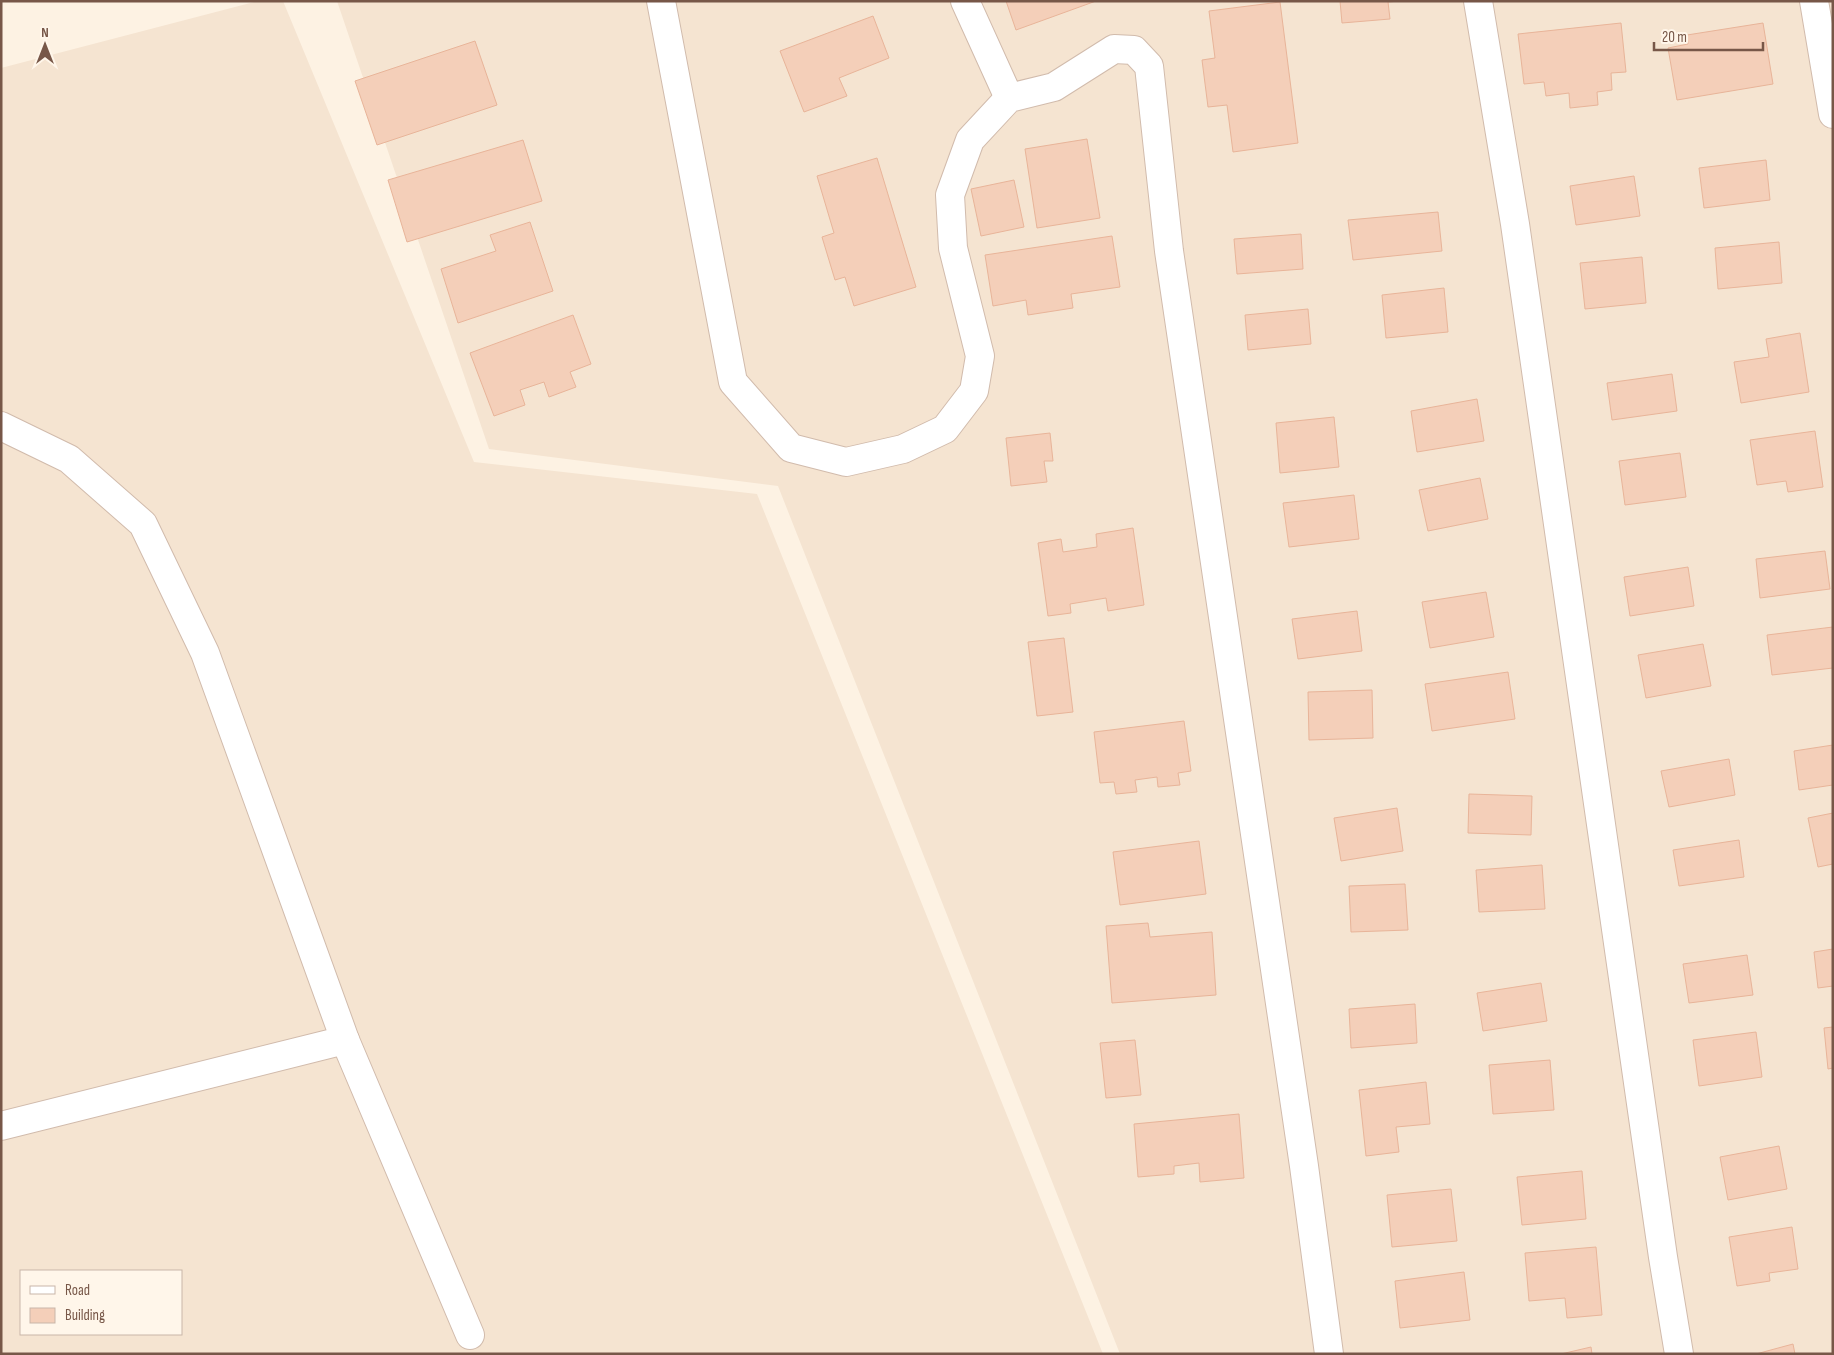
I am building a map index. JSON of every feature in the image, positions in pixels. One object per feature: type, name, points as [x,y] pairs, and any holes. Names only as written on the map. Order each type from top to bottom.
[{"type":"street","points":[[661,1],[733,382],[791,448],[846,462],[903,449],[945,429],[974,391],[980,356],[953,248],[950,195],[970,140],[1009,98],[1054,87],[1114,49],[1134,50],[1149,66],[1170,261],[1303,1156],[1329,1354]]},
{"type":"street","points":[[965,1],[1009,98]]},
{"type":"street","points":[[1478,1],[1515,224],[1663,1257],[1679,1354]]},
{"type":"street","points":[[1814,1],[1833,114]]},
{"type":"street","points":[[1,426],[69,459],[144,524],[205,653],[345,1040],[470,1335]]},
{"type":"street","points":[[1,1126],[345,1040]]},
{"type":"shaded area","points":[[258,1],[283,1],[474,462],[757,494],[1103,1354],[1,1354],[1,68]]},
{"type":"shaded area","points":[[337,1],[1833,1],[1833,1354],[1120,1354],[778,486],[489,449]]},
{"type":"building","points":[[1006,1],[1096,1],[1016,30]]},
{"type":"building","points":[[1340,1],[1399,1],[1388,2],[1390,19],[1342,23]]},
{"type":"building","points":[[1280,2],[1298,143],[1233,152],[1227,105],[1208,107],[1202,60],[1215,58],[1209,11]]},
{"type":"building","points":[[873,16],[889,58],[839,78],[847,96],[804,112],[780,51]]},
{"type":"building","points":[[1621,23],[1626,72],[1611,73],[1612,90],[1597,92],[1598,105],[1570,108],[1569,93],[1546,96],[1544,82],[1524,84],[1518,34]]},
{"type":"building","points":[[1763,23],[1773,84],[1677,100],[1668,48],[1688,44],[1687,35]]},
{"type":"building","points":[[475,41],[497,105],[377,145],[355,81]]},
{"type":"building","points":[[1087,139],[1100,218],[1037,228],[1025,149]]},
{"type":"building","points":[[523,140],[542,201],[407,242],[388,180]]},
{"type":"building","points":[[877,158],[916,287],[854,306],[845,277],[835,280],[822,237],[834,233],[817,176]]},
{"type":"building","points":[[1766,160],[1770,200],[1704,208],[1699,168]]},
{"type":"building","points":[[1634,176],[1640,216],[1576,225],[1570,186]]},
{"type":"building","points":[[1014,180],[1024,227],[981,236],[971,189]]},
{"type":"building","points":[[1438,212],[1442,251],[1353,260],[1348,220]]},
{"type":"building","points":[[530,222],[553,291],[458,323],[441,269],[496,251],[490,235]]},
{"type":"building","points":[[1301,234],[1303,269],[1237,274],[1234,239]]},
{"type":"building","points":[[1112,236],[1120,287],[1071,294],[1073,308],[1028,315],[1026,300],[993,306],[985,255]]},
{"type":"building","points":[[1779,242],[1782,283],[1718,289],[1715,248]]},
{"type":"building","points":[[1642,257],[1646,303],[1585,309],[1580,263]]},
{"type":"building","points":[[1444,288],[1448,332],[1386,338],[1382,295]]},
{"type":"building","points":[[1308,309],[1311,344],[1248,350],[1245,315]]},
{"type":"building","points":[[573,315],[591,364],[570,372],[576,387],[549,397],[544,382],[520,390],[525,405],[494,416],[470,353]]},
{"type":"building","points":[[1800,333],[1809,392],[1741,403],[1734,362],[1769,357],[1766,339]]},
{"type":"building","points":[[1672,374],[1677,411],[1612,420],[1607,383]]},
{"type":"building","points":[[1477,399],[1484,441],[1417,452],[1411,411]]},
{"type":"building","points":[[1334,417],[1339,467],[1280,473],[1276,423]]},
{"type":"building","points":[[1815,431],[1823,487],[1788,492],[1786,481],[1757,485],[1750,440]]},
{"type":"building","points":[[1050,433],[1053,461],[1044,461],[1047,482],[1011,486],[1006,438]]},
{"type":"building","points":[[1680,453],[1686,497],[1625,505],[1619,461]]},
{"type":"building","points":[[1480,478],[1488,519],[1428,531],[1419,490]]},
{"type":"building","points":[[1354,495],[1359,539],[1289,547],[1283,503]]},
{"type":"building","points":[[1133,528],[1144,605],[1108,611],[1106,598],[1070,604],[1071,613],[1048,616],[1038,543],[1061,539],[1063,552],[1097,547],[1096,534]]},
{"type":"building","points":[[1825,551],[1830,589],[1760,598],[1756,559]]},
{"type":"building","points":[[1688,567],[1694,606],[1630,616],[1624,577]]},
{"type":"building","points":[[1486,592],[1494,637],[1430,648],[1422,602]]},
{"type":"building","points":[[1357,611],[1362,651],[1298,659],[1292,619]]},
{"type":"building","points":[[1833,627],[1833,668],[1772,675],[1767,635]]},
{"type":"building","points":[[1064,638],[1073,712],[1037,716],[1028,642]]},
{"type":"building","points":[[1703,644],[1711,686],[1646,698],[1638,655]]},
{"type":"building","points":[[1508,672],[1515,719],[1432,731],[1425,684]]},
{"type":"building","points":[[1372,690],[1373,738],[1309,740],[1308,692]]},
{"type":"building","points":[[1184,721],[1191,771],[1178,773],[1180,785],[1158,787],[1157,777],[1135,780],[1137,792],[1116,794],[1114,782],[1100,783],[1094,732]]},
{"type":"building","points":[[1833,745],[1833,785],[1799,790],[1794,751]]},
{"type":"building","points":[[1729,759],[1735,795],[1669,807],[1661,771]]},
{"type":"building","points":[[1469,794],[1532,796],[1531,835],[1468,833]]},
{"type":"building","points":[[1397,808],[1403,851],[1341,861],[1334,818]]},
{"type":"building","points":[[1833,813],[1833,864],[1818,867],[1808,818]]},
{"type":"building","points":[[1739,840],[1744,877],[1679,886],[1673,850]]},
{"type":"building","points":[[1199,841],[1206,894],[1120,905],[1113,852]]},
{"type":"building","points":[[1542,865],[1545,909],[1479,912],[1476,870]]},
{"type":"building","points":[[1405,884],[1408,930],[1351,932],[1349,886]]},
{"type":"building","points":[[1148,923],[1150,937],[1212,932],[1216,995],[1112,1003],[1106,926]]},
{"type":"building","points":[[1833,949],[1833,986],[1818,988],[1814,952]]},
{"type":"building","points":[[1747,955],[1753,995],[1689,1003],[1683,964]]},
{"type":"building","points":[[1541,983],[1547,1021],[1483,1031],[1477,993]]},
{"type":"building","points":[[1415,1004],[1417,1043],[1351,1048],[1349,1009]]},
{"type":"building","points":[[1833,1027],[1833,1068],[1828,1069],[1824,1028]]},
{"type":"building","points":[[1756,1032],[1762,1077],[1699,1086],[1693,1040]]},
{"type":"building","points":[[1135,1040],[1141,1095],[1106,1098],[1100,1043]]},
{"type":"building","points":[[1550,1060],[1554,1110],[1493,1114],[1489,1065]]},
{"type":"building","points":[[1426,1082],[1430,1124],[1396,1127],[1399,1152],[1366,1156],[1359,1090]]},
{"type":"building","points":[[1239,1114],[1244,1178],[1200,1182],[1199,1163],[1174,1166],[1174,1174],[1138,1177],[1134,1124]]},
{"type":"building","points":[[1779,1146],[1787,1189],[1728,1200],[1720,1157]]},
{"type":"building","points":[[1582,1171],[1586,1219],[1522,1225],[1517,1177]]},
{"type":"building","points":[[1451,1189],[1457,1241],[1392,1247],[1387,1195]]},
{"type":"building","points":[[1792,1227],[1798,1269],[1769,1273],[1770,1281],[1737,1286],[1729,1237]]},
{"type":"building","points":[[1596,1247],[1602,1315],[1567,1318],[1565,1298],[1529,1301],[1525,1253]]},
{"type":"building","points":[[1464,1272],[1470,1320],[1400,1328],[1395,1281]]},
{"type":"building","points":[[1793,1344],[1795,1354],[1756,1354]]},
{"type":"building","points":[[1591,1347],[1592,1354],[1561,1354]]}]
